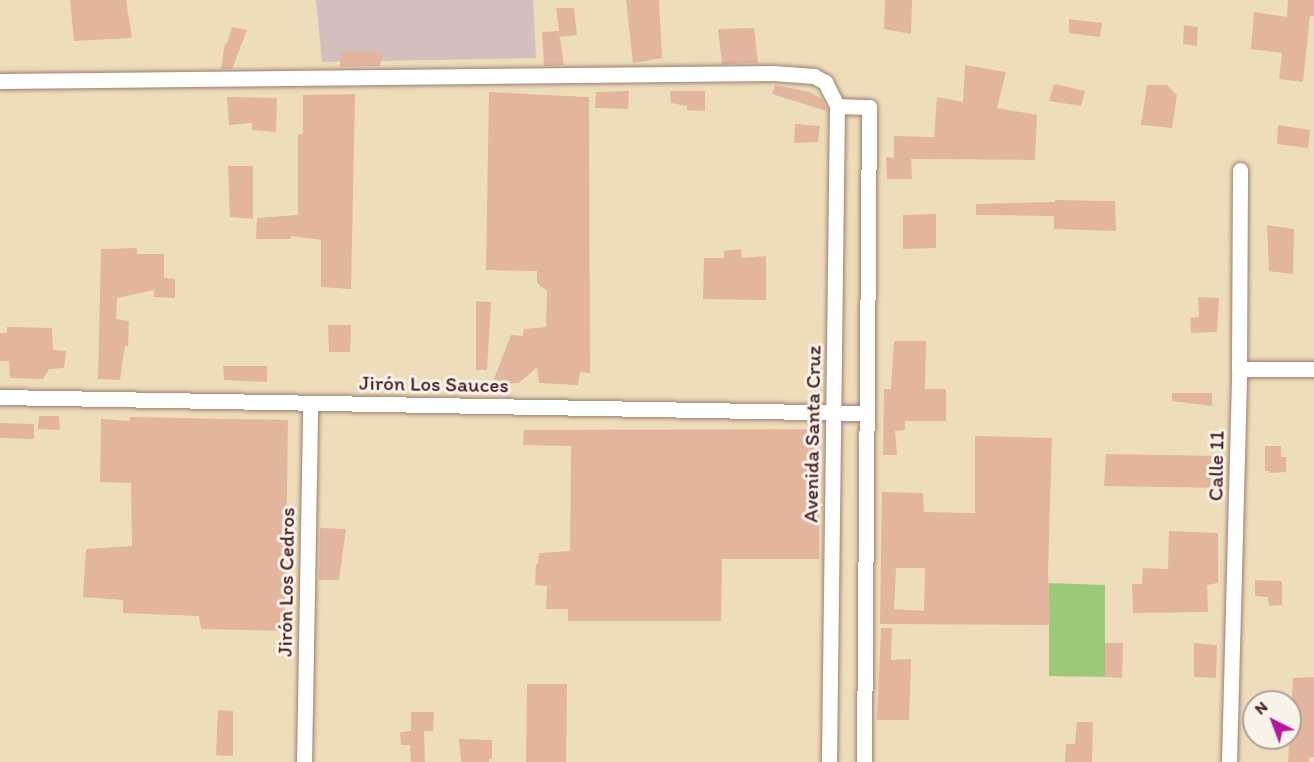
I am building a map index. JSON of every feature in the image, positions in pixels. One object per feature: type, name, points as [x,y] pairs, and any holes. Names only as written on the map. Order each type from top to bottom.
[{"type":"street","points":[[0,81],[773,73],[814,76],[825,82],[837,106],[869,106],[864,762]]},
{"type":"street","name":"Avenida Santa Cruz","points":[[829,762],[837,106]]},
{"type":"street","name":"Calle 11","points":[[1229,762],[1239,369],[1240,170]]},
{"type":"street","points":[[1239,369],[1314,369]]},
{"type":"street","name":"Jirón Los Sauces","points":[[0,398],[866,413]]},
{"type":"street","name":"Jirón Los Cedros","points":[[304,762],[310,403]]},
{"type":"shaded area","points":[[316,0],[533,0],[536,58],[322,62]]},
{"type":"green space","points":[[1049,583],[1105,585],[1105,677],[1049,676]]},
{"type":"building","points":[[70,0],[126,0],[132,38],[74,41]]},
{"type":"building","points":[[626,0],[659,0],[662,58],[633,63]]},
{"type":"building","points":[[885,0],[912,0],[911,34],[884,29]]},
{"type":"building","points":[[1288,0],[1314,0],[1314,16],[1310,16],[1303,82],[1279,79],[1282,53],[1251,49],[1254,12],[1287,17]]},
{"type":"building","points":[[556,8],[574,8],[577,35],[560,37]]},
{"type":"building","points":[[1069,19],[1102,23],[1100,37],[1069,33]]},
{"type":"building","points":[[1184,25],[1198,27],[1197,46],[1183,44]]},
{"type":"building","points":[[232,27],[247,30],[232,69],[221,69],[225,43],[227,44]]},
{"type":"building","points":[[754,28],[758,63],[722,64],[718,29]]},
{"type":"building","points":[[559,31],[564,65],[544,66],[542,32]]},
{"type":"building","points":[[341,51],[383,52],[380,66],[340,67]]},
{"type":"building","points":[[965,65],[1006,72],[997,108],[1037,115],[1035,160],[911,159],[912,179],[887,179],[886,157],[894,158],[894,136],[934,137],[937,97],[963,102]]},
{"type":"building","points":[[1054,84],[1085,91],[1081,106],[1049,101]]},
{"type":"building","points":[[775,85],[810,92],[822,99],[827,111],[772,94]]},
{"type":"building","points":[[1147,85],[1167,85],[1177,95],[1172,128],[1141,125]]},
{"type":"building","points":[[629,91],[628,109],[595,108],[596,92]]},
{"type":"building","points":[[670,91],[705,91],[705,111],[687,110],[687,106],[671,103]]},
{"type":"building","points":[[489,92],[589,97],[590,373],[580,372],[578,385],[539,383],[537,367],[519,383],[492,384],[511,335],[523,336],[524,329],[546,327],[547,291],[537,283],[537,271],[486,270]]},
{"type":"building","points":[[355,94],[351,289],[321,287],[321,240],[291,236],[291,239],[256,239],[257,218],[298,215],[298,134],[303,134],[303,95]]},
{"type":"building","points":[[227,97],[277,98],[276,132],[252,130],[252,123],[229,125]]},
{"type":"building","points":[[795,124],[820,126],[818,142],[794,143]]},
{"type":"building","points":[[1278,125],[1310,130],[1308,148],[1277,144]]},
{"type":"building","points":[[228,166],[253,166],[253,219],[230,217]]},
{"type":"building","points":[[1055,200],[1115,201],[1116,231],[1054,229],[1054,216],[976,215],[976,204],[1055,202]]},
{"type":"building","points":[[936,214],[936,248],[903,249],[903,215]]},
{"type":"building","points":[[1267,225],[1294,229],[1293,274],[1269,271]]},
{"type":"building","points":[[137,248],[137,254],[164,254],[164,278],[175,279],[175,298],[154,297],[154,290],[117,298],[116,319],[129,321],[128,346],[125,345],[120,380],[98,379],[101,249]]},
{"type":"building","points":[[741,249],[742,258],[766,256],[766,300],[703,299],[704,258],[724,258],[724,251]]},
{"type":"building","points":[[1198,297],[1219,298],[1217,332],[1191,333],[1190,318],[1199,317]]},
{"type":"building","points":[[476,301],[491,302],[487,370],[476,370]]},
{"type":"building","points":[[328,325],[351,325],[350,352],[329,352]]},
{"type":"building","points":[[7,327],[52,328],[53,350],[66,351],[64,368],[49,369],[43,379],[10,378],[9,361],[0,361],[0,333],[7,333]]},
{"type":"building","points":[[894,341],[926,341],[925,389],[946,389],[946,421],[905,421],[905,430],[895,431],[897,455],[883,455],[884,389],[891,389]]},
{"type":"building","points":[[223,366],[267,366],[267,382],[224,380]]},
{"type":"building","points":[[1172,393],[1212,393],[1212,406],[1172,401]]},
{"type":"building","points":[[39,416],[59,416],[60,430],[38,429]]},
{"type":"building","points":[[130,417],[288,420],[285,631],[201,629],[199,616],[123,613],[123,600],[83,597],[86,549],[132,546],[131,483],[100,482],[101,419],[130,421]]},
{"type":"building","points":[[0,423],[34,424],[34,439],[0,438]]},
{"type":"building","points":[[819,429],[819,559],[722,559],[721,621],[568,621],[568,609],[546,609],[547,586],[535,585],[536,564],[538,564],[539,553],[570,551],[571,446],[523,445],[524,430]]},
{"type":"building","points":[[975,436],[1052,438],[1048,569],[1050,625],[880,624],[882,492],[923,493],[924,512],[975,513]],"holes":[[[896,568],[925,568],[924,611],[894,609]]]},
{"type":"building","points":[[1265,446],[1281,446],[1281,457],[1286,457],[1286,472],[1269,473],[1265,471]]},
{"type":"building","points":[[1106,454],[1219,456],[1220,488],[1104,486]]},
{"type":"building","points":[[320,528],[346,529],[339,580],[319,580]]},
{"type":"building","points":[[1169,531],[1218,533],[1218,583],[1207,585],[1208,612],[1133,613],[1132,584],[1142,584],[1143,568],[1168,569]]},
{"type":"building","points":[[1255,580],[1282,581],[1282,605],[1269,606],[1268,597],[1255,596]]},
{"type":"building","points":[[881,628],[892,628],[891,660],[911,659],[909,720],[877,720]]},
{"type":"building","points":[[1105,643],[1123,643],[1122,678],[1105,677]]},
{"type":"building","points":[[1194,643],[1217,645],[1216,678],[1194,677]]},
{"type":"building","points":[[1314,677],[1314,757],[1309,758],[1309,762],[1288,762],[1289,750],[1302,750],[1302,690],[1292,690],[1293,678]]},
{"type":"building","points":[[527,684],[567,684],[566,762],[526,762]]},
{"type":"building","points":[[218,710],[233,711],[233,756],[216,755]]},
{"type":"building","points":[[411,712],[434,712],[433,731],[424,731],[425,762],[411,762],[410,745],[401,745],[400,732],[411,731]]},
{"type":"building","points":[[1077,722],[1093,722],[1092,762],[1065,762],[1066,744],[1075,744]]},
{"type":"building","points":[[459,739],[492,740],[492,759],[489,759],[489,762],[461,762]]}]
